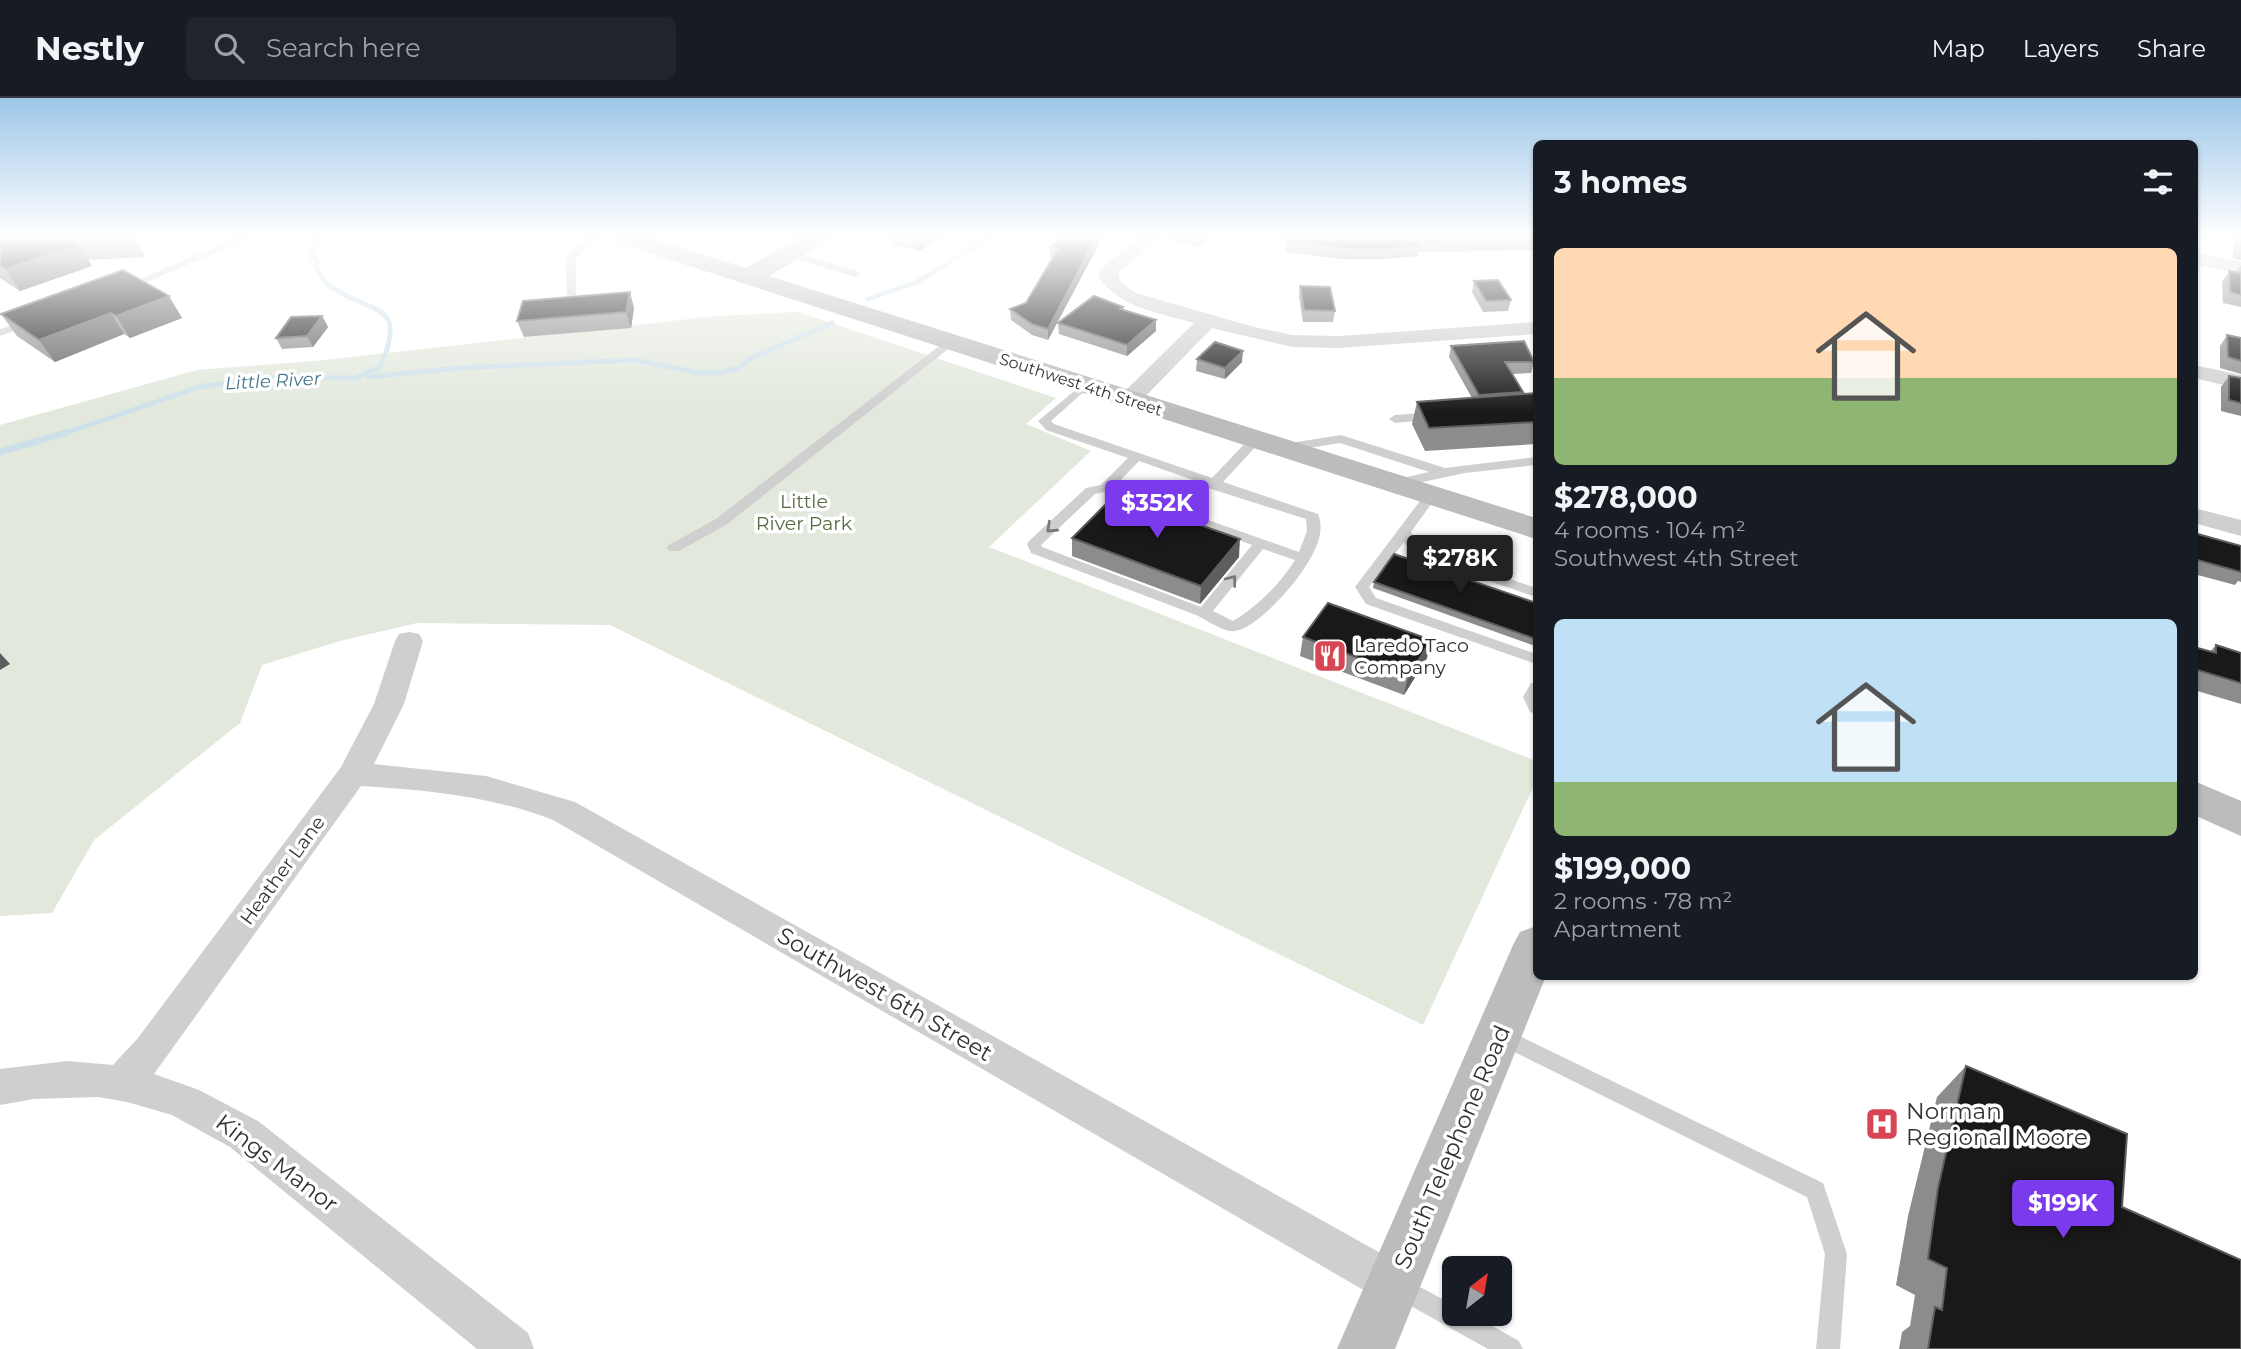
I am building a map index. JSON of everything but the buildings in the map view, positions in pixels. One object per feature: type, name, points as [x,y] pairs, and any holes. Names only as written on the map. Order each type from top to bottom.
[{"type":"main road","name":"Southwest 4th Street","points":[[809,296],[1394,484],[1437,484],[1521,519]]},
{"type":"main road","points":[[2198,798],[2241,820]]},
{"type":"main road","name":"South Telephone Road","points":[[1366,1349],[1533,952]]},
{"type":"street","points":[[1128,296],[1271,337],[1312,342],[1533,328]]},
{"type":"street","points":[[1129,400],[1208,320]]},
{"type":"street","points":[[2198,372],[2241,382]]},
{"type":"street","points":[[2198,516],[2241,527]]},
{"type":"street","name":"Heather Lane","points":[[124,1082],[151,1050],[353,774],[389,704],[409,641]]},
{"type":"street","name":"Southwest 6th Street","points":[[353,774],[461,781],[523,795],[564,811],[1394,1284]]},
{"type":"street","name":"Kings Manor","points":[[0,1087],[52,1080],[124,1082],[165,1094],[206,1111],[244,1134],[512,1349]]},
{"type":"lane","points":[[571,296],[571,304]]},
{"type":"lane","points":[[0,333],[39,319]]},
{"type":"lane","points":[[674,548],[721,522],[951,342]]},
{"type":"lane","points":[[1084,386],[1044,421],[1050,427],[1213,485],[1313,517],[1316,528],[1305,559],[1251,619],[1234,627],[1204,613],[1036,550],[1034,544],[1091,491],[1105,488],[1305,559]]},
{"type":"lane","points":[[1395,419],[1447,415]]},
{"type":"lane","points":[[1213,485],[1267,444],[1341,439],[1437,484],[1533,462]]},
{"type":"lane","points":[[1105,488],[1135,458]]},
{"type":"lane","points":[[1437,484],[1362,587],[1371,601],[1533,658]]},
{"type":"lane","points":[[1404,531],[1417,552],[1533,592]]},
{"type":"lane","points":[[1204,613],[1261,543]]},
{"type":"lane","points":[[1499,1035],[1815,1190],[1836,1254],[1828,1349]]},
{"type":"lane","points":[[1394,1284],[1511,1349]]},
{"type":"green space","name":"Little River Park","points":[[798,312],[1056,398],[1026,424],[1091,451],[989,547],[1533,760],[1533,787],[1423,1025],[610,625],[417,623],[340,641],[262,665],[240,723],[94,840],[52,913],[0,916],[0,425],[197,370],[325,360],[716,316]]},
{"type":"waterway","name":"Little River","points":[[63,434],[199,387],[259,378],[355,378],[380,367],[388,345],[388,320],[381,312],[348,296]]},
{"type":"waterway","points":[[868,299],[876,296]]},
{"type":"waterway","points":[[369,377],[459,368],[635,360],[699,373],[722,372],[738,368],[751,358],[832,323]]},
{"type":"waterway","name":"Little River","points":[[0,452],[68,432]]},
{"type":"place","name":"Laredo Taco Company","points":[[1330,656]]},
{"type":"place","name":"Norman Regional Moore","points":[[1882,1124]]}]
